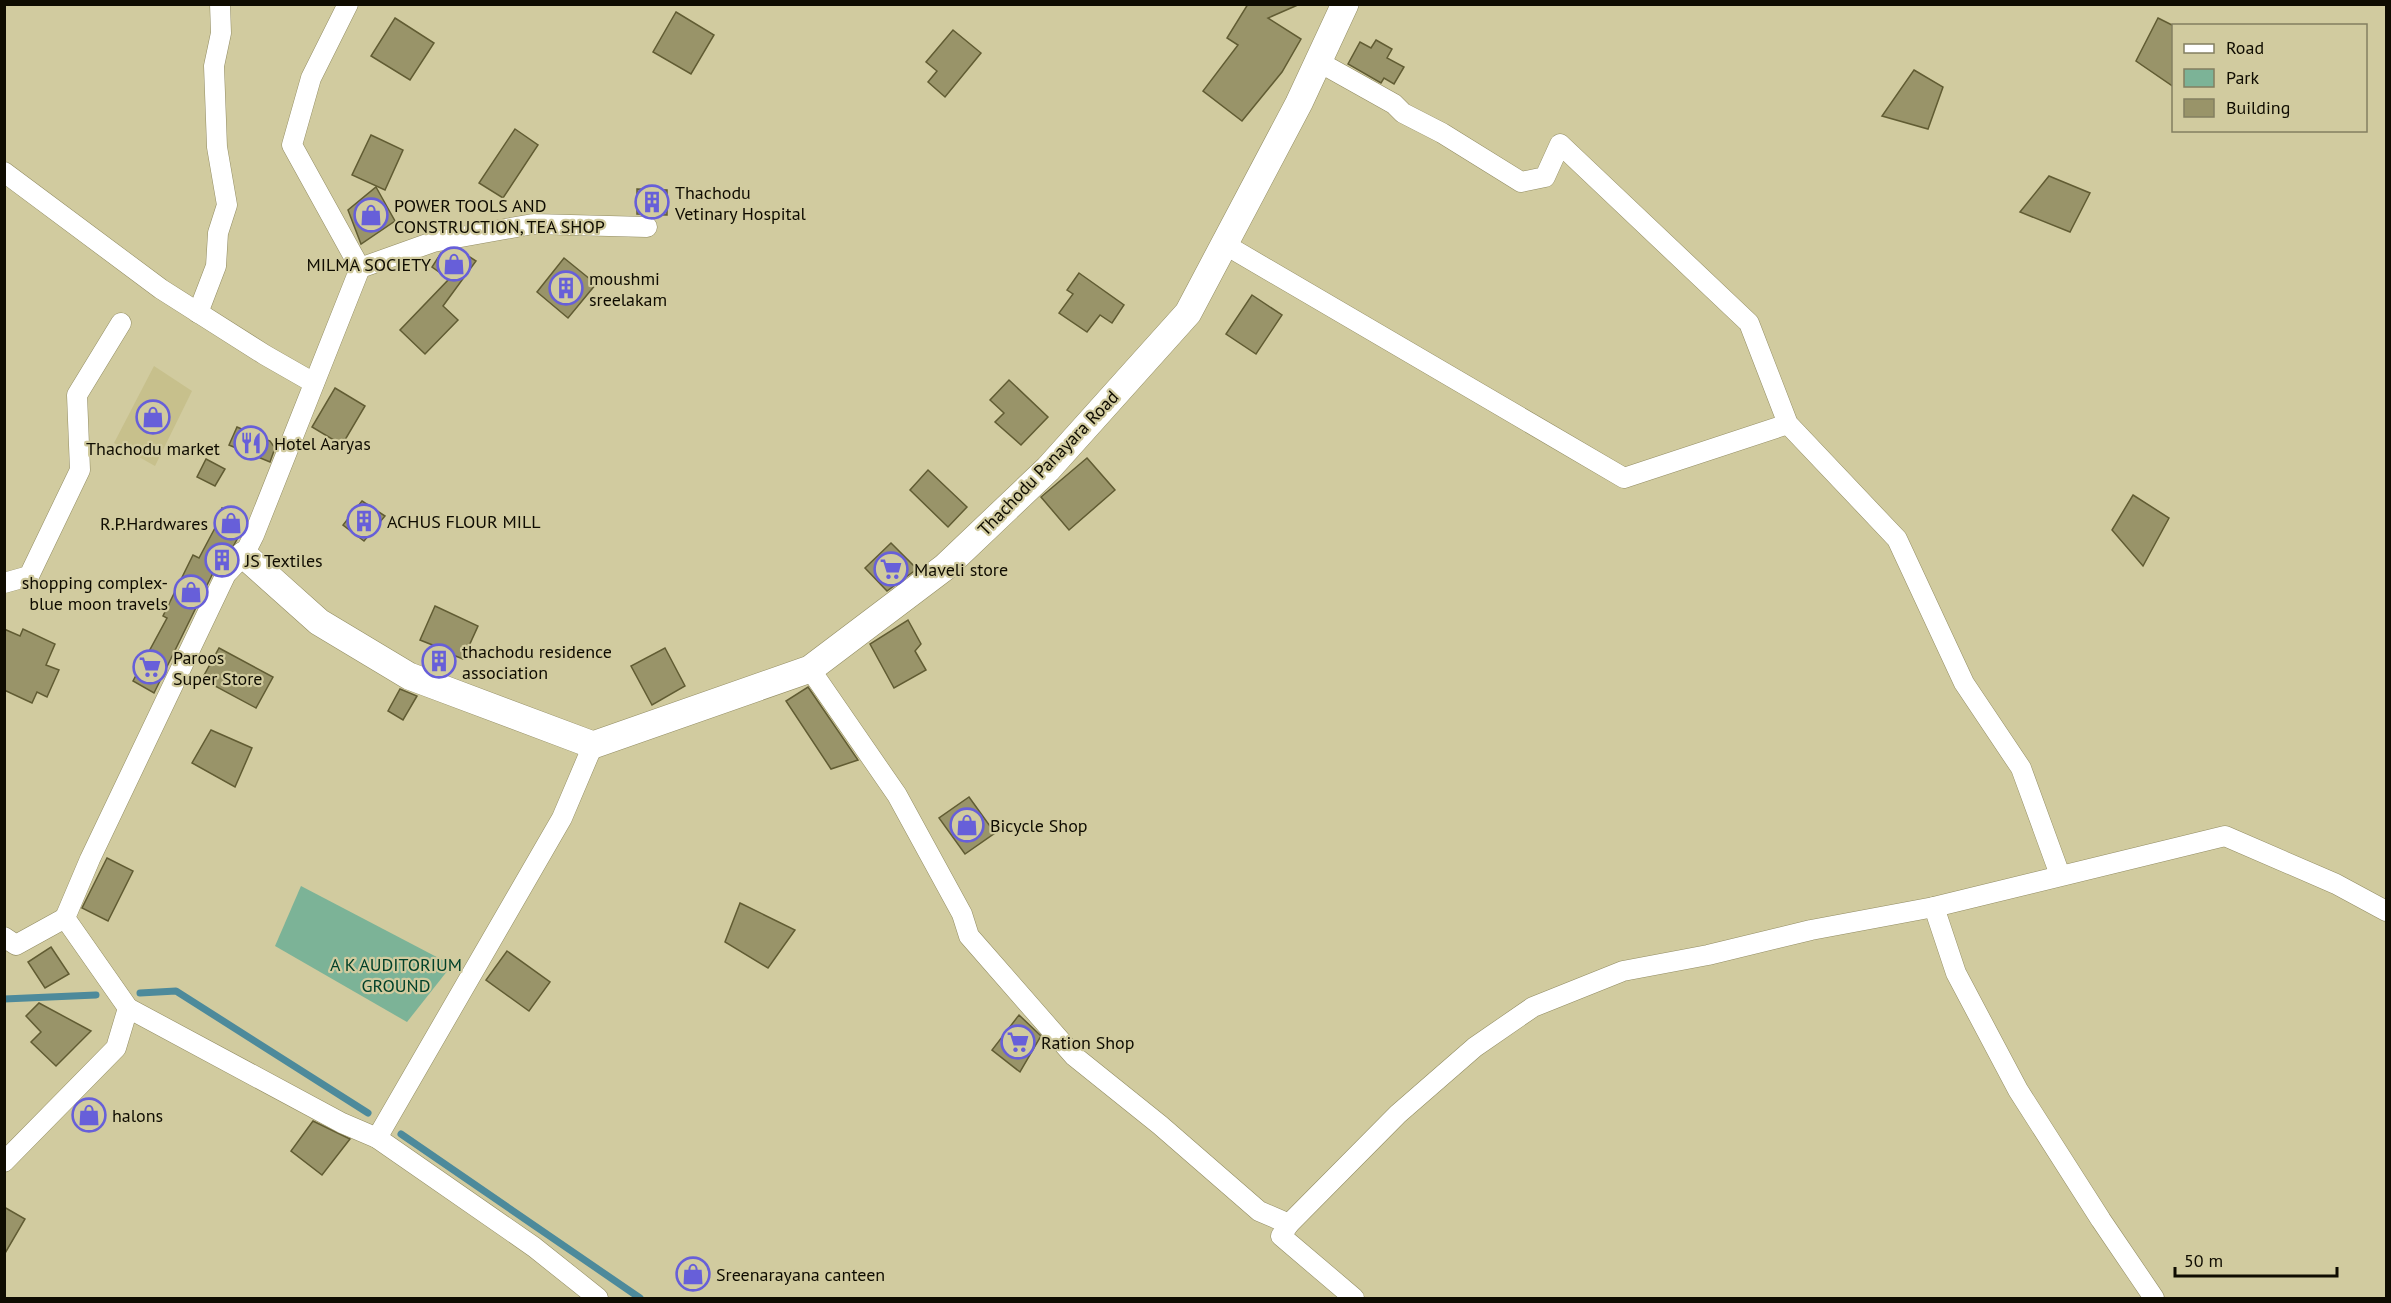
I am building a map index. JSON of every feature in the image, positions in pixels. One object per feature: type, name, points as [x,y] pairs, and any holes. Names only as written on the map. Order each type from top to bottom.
[{"type":"main road","name":"Thachodu Panayara Road","points":[[593,745],[810,669],[945,567],[1048,469],[1188,313],[1299,103],[1345,4]]},
{"type":"main road","points":[[244,555],[320,622],[408,676],[593,745]]},
{"type":"street","points":[[198,313],[216,266],[218,233],[226,205],[217,147],[214,66],[221,33],[220,4]]},
{"type":"street","points":[[348,4],[311,78],[292,146],[360,268]]},
{"type":"street","points":[[1318,62],[1394,104],[1403,113],[1442,133],[1521,182],[1545,177],[1560,144],[1749,322],[1788,424],[1897,539],[1964,683],[2020,768],[2060,875]]},
{"type":"street","points":[[4,172],[161,289],[314,383]]},
{"type":"street","points":[[4,938],[16,945],[64,918],[226,574],[244,555],[360,268],[433,242],[533,224],[647,227]]},
{"type":"street","points":[[1224,244],[1624,478],[1788,424]]},
{"type":"street","points":[[4,583],[29,576],[80,470],[77,394],[121,323]]},
{"type":"street","points":[[810,669],[897,795],[962,914],[969,936],[1074,1056],[1160,1125],[1259,1211],[1289,1224]]},
{"type":"street","points":[[377,1138],[562,818],[593,745]]},
{"type":"street","points":[[1354,1299],[1281,1236],[1289,1224],[1398,1114],[1476,1047],[1533,1006],[1623,971],[1708,955],[1811,930],[1934,907],[2225,836],[2336,884],[2386,911]]},
{"type":"street","points":[[1934,907],[1956,973],[2018,1090],[2154,1299]]},
{"type":"street","points":[[64,918],[128,1008],[342,1123],[377,1138],[534,1247],[598,1299]]},
{"type":"street","points":[[4,1162],[116,1048],[128,1008]]},
{"type":"shaded area","name":"Thachodu market","points":[[154,366],[192,391],[155,466],[114,443]]},
{"type":"green space","name":"A K AUDITORIUM GROUND","points":[[301,886],[452,965],[407,1022],[275,946]]},
{"type":"building","points":[[1248,4],[1300,4],[1268,18],[1301,39],[1282,72],[1242,121],[1203,91],[1238,45],[1227,38]]},
{"type":"building","points":[[676,12],[714,35],[691,74],[653,52]]},
{"type":"building","points":[[395,18],[434,43],[410,80],[371,56]]},
{"type":"building","points":[[2158,18],[2172,25],[2172,86],[2136,61]]},
{"type":"building","points":[[953,30],[981,53],[945,97],[928,82],[937,71],[926,62]]},
{"type":"building","points":[[1376,40],[1392,49],[1387,58],[1404,67],[1394,84],[1384,78],[1381,83],[1348,64],[1360,42],[1371,48]]},
{"type":"building","points":[[1914,70],[1943,87],[1928,129],[1882,116]]},
{"type":"building","points":[[515,129],[538,145],[503,198],[479,183]]},
{"type":"building","points":[[371,135],[403,150],[385,190],[352,175]]},
{"type":"building","points":[[2049,176],[2090,193],[2070,232],[2020,212]]},
{"type":"building","name":"POWER TOOLS AND CONSTRUCTION, TEA SHOP","points":[[376,187],[395,221],[361,244],[348,210]]},
{"type":"building","name":"Thachodu Vetinary Hospital","points":[[637,189],[667,190],[667,215],[637,214]]},
{"type":"building","points":[[459,250],[476,261],[443,306],[458,320],[425,354],[400,330],[449,279],[432,267],[441,253]]},
{"type":"building","name":"moushmi sreelakam","points":[[564,258],[596,284],[568,318],[537,292]]},
{"type":"building","points":[[1079,273],[1124,305],[1112,323],[1100,315],[1087,332],[1059,313],[1073,294],[1067,290]]},
{"type":"building","points":[[1252,295],[1282,315],[1256,354],[1226,334]]},
{"type":"building","points":[[1009,380],[1048,417],[1021,445],[995,422],[1004,413],[990,400]]},
{"type":"building","points":[[335,388],[365,406],[342,445],[312,427]]},
{"type":"building","name":"Hotel Aaryas","points":[[237,427],[270,441],[275,448],[270,462],[229,445]]},
{"type":"building","points":[[1087,458],[1115,490],[1069,530],[1041,497]]},
{"type":"building","points":[[206,459],[225,469],[215,486],[197,477]]},
{"type":"building","points":[[928,470],[967,507],[948,527],[910,490]]},
{"type":"building","points":[[2133,495],[2169,518],[2143,566],[2112,530]]},
{"type":"building","name":"ACHUS FLOUR MILL","points":[[362,501],[385,516],[364,541],[343,525]]},
{"type":"building","points":[[222,508],[247,521],[229,554],[215,569],[154,693],[133,681],[167,618],[163,616],[193,555],[199,558],[216,526]]},
{"type":"building","name":"Maveli store","points":[[891,543],[917,569],[887,591],[865,568]]},
{"type":"building","points":[[435,606],[478,626],[463,659],[453,655],[445,673],[426,664],[435,646],[420,640]]},
{"type":"building","points":[[908,620],[921,644],[915,651],[926,670],[894,688],[870,644]]},
{"type":"building","points":[[4,629],[20,636],[23,629],[55,644],[46,665],[59,670],[47,697],[37,692],[32,703],[4,690]]},
{"type":"building","points":[[219,648],[273,677],[256,708],[202,679]]},
{"type":"building","points":[[665,648],[685,686],[652,705],[631,666]]},
{"type":"building","points":[[808,687],[858,760],[831,769],[786,701]]},
{"type":"building","points":[[400,689],[417,696],[403,720],[388,711]]},
{"type":"building","points":[[211,730],[252,748],[235,787],[192,763]]},
{"type":"building","name":"Bicycle Shop","points":[[969,797],[995,833],[965,854],[939,818]]},
{"type":"building","points":[[107,858],[133,871],[108,921],[82,908]]},
{"type":"building","points":[[740,903],[795,930],[768,968],[725,942]]},
{"type":"building","points":[[51,947],[69,974],[45,988],[28,962]]},
{"type":"building","points":[[507,951],[550,982],[529,1011],[486,980]]},
{"type":"building","points":[[39,1003],[91,1031],[56,1066],[31,1042],[41,1032],[26,1016]]},
{"type":"building","name":"Ration Shop","points":[[1019,1015],[1041,1036],[1020,1072],[992,1050]]},
{"type":"building","name":"halons","points":[[86,1100],[104,1115],[92,1130],[74,1115]]},
{"type":"building","points":[[313,1121],[350,1139],[322,1175],[291,1151]]},
{"type":"building","points":[[4,1207],[25,1219],[4,1255]]},
{"type":"waterway","points":[[140,993],[176,991],[368,1113]]},
{"type":"waterway","points":[[4,999],[96,995]]},
{"type":"waterway","points":[[401,1134],[640,1298]]},
{"type":"place","name":"Thachodu Vetinary Hospital","points":[[652,202]]},
{"type":"place","name":"POWER TOOLS AND CONSTRUCTION, TEA SHOP","points":[[371,215]]},
{"type":"place","name":"MILMA SOCIETY","points":[[454,264]]},
{"type":"place","name":"moushmi sreelakam","points":[[566,288]]},
{"type":"place","name":"Thachodu market","points":[[153,417]]},
{"type":"place","name":"Hotel Aaryas","points":[[251,443]]},
{"type":"place","name":"ACHUS FLOUR MILL","points":[[364,521]]},
{"type":"place","name":"R.P.Hardwares","points":[[231,523]]},
{"type":"place","name":"JS Textiles","points":[[222,560]]},
{"type":"place","name":"Maveli store","points":[[891,569]]},
{"type":"place","name":"shopping complex- blue moon travels","points":[[191,592]]},
{"type":"place","name":"thachodu residence association","points":[[439,661]]},
{"type":"place","name":"Paroos Super Store","points":[[150,667]]},
{"type":"place","name":"Bicycle Shop","points":[[967,825]]},
{"type":"place","name":"Ration Shop","points":[[1018,1042]]},
{"type":"place","name":"halons","points":[[89,1115]]},
{"type":"place","name":"Sreenarayana canteen","points":[[693,1274]]}]
